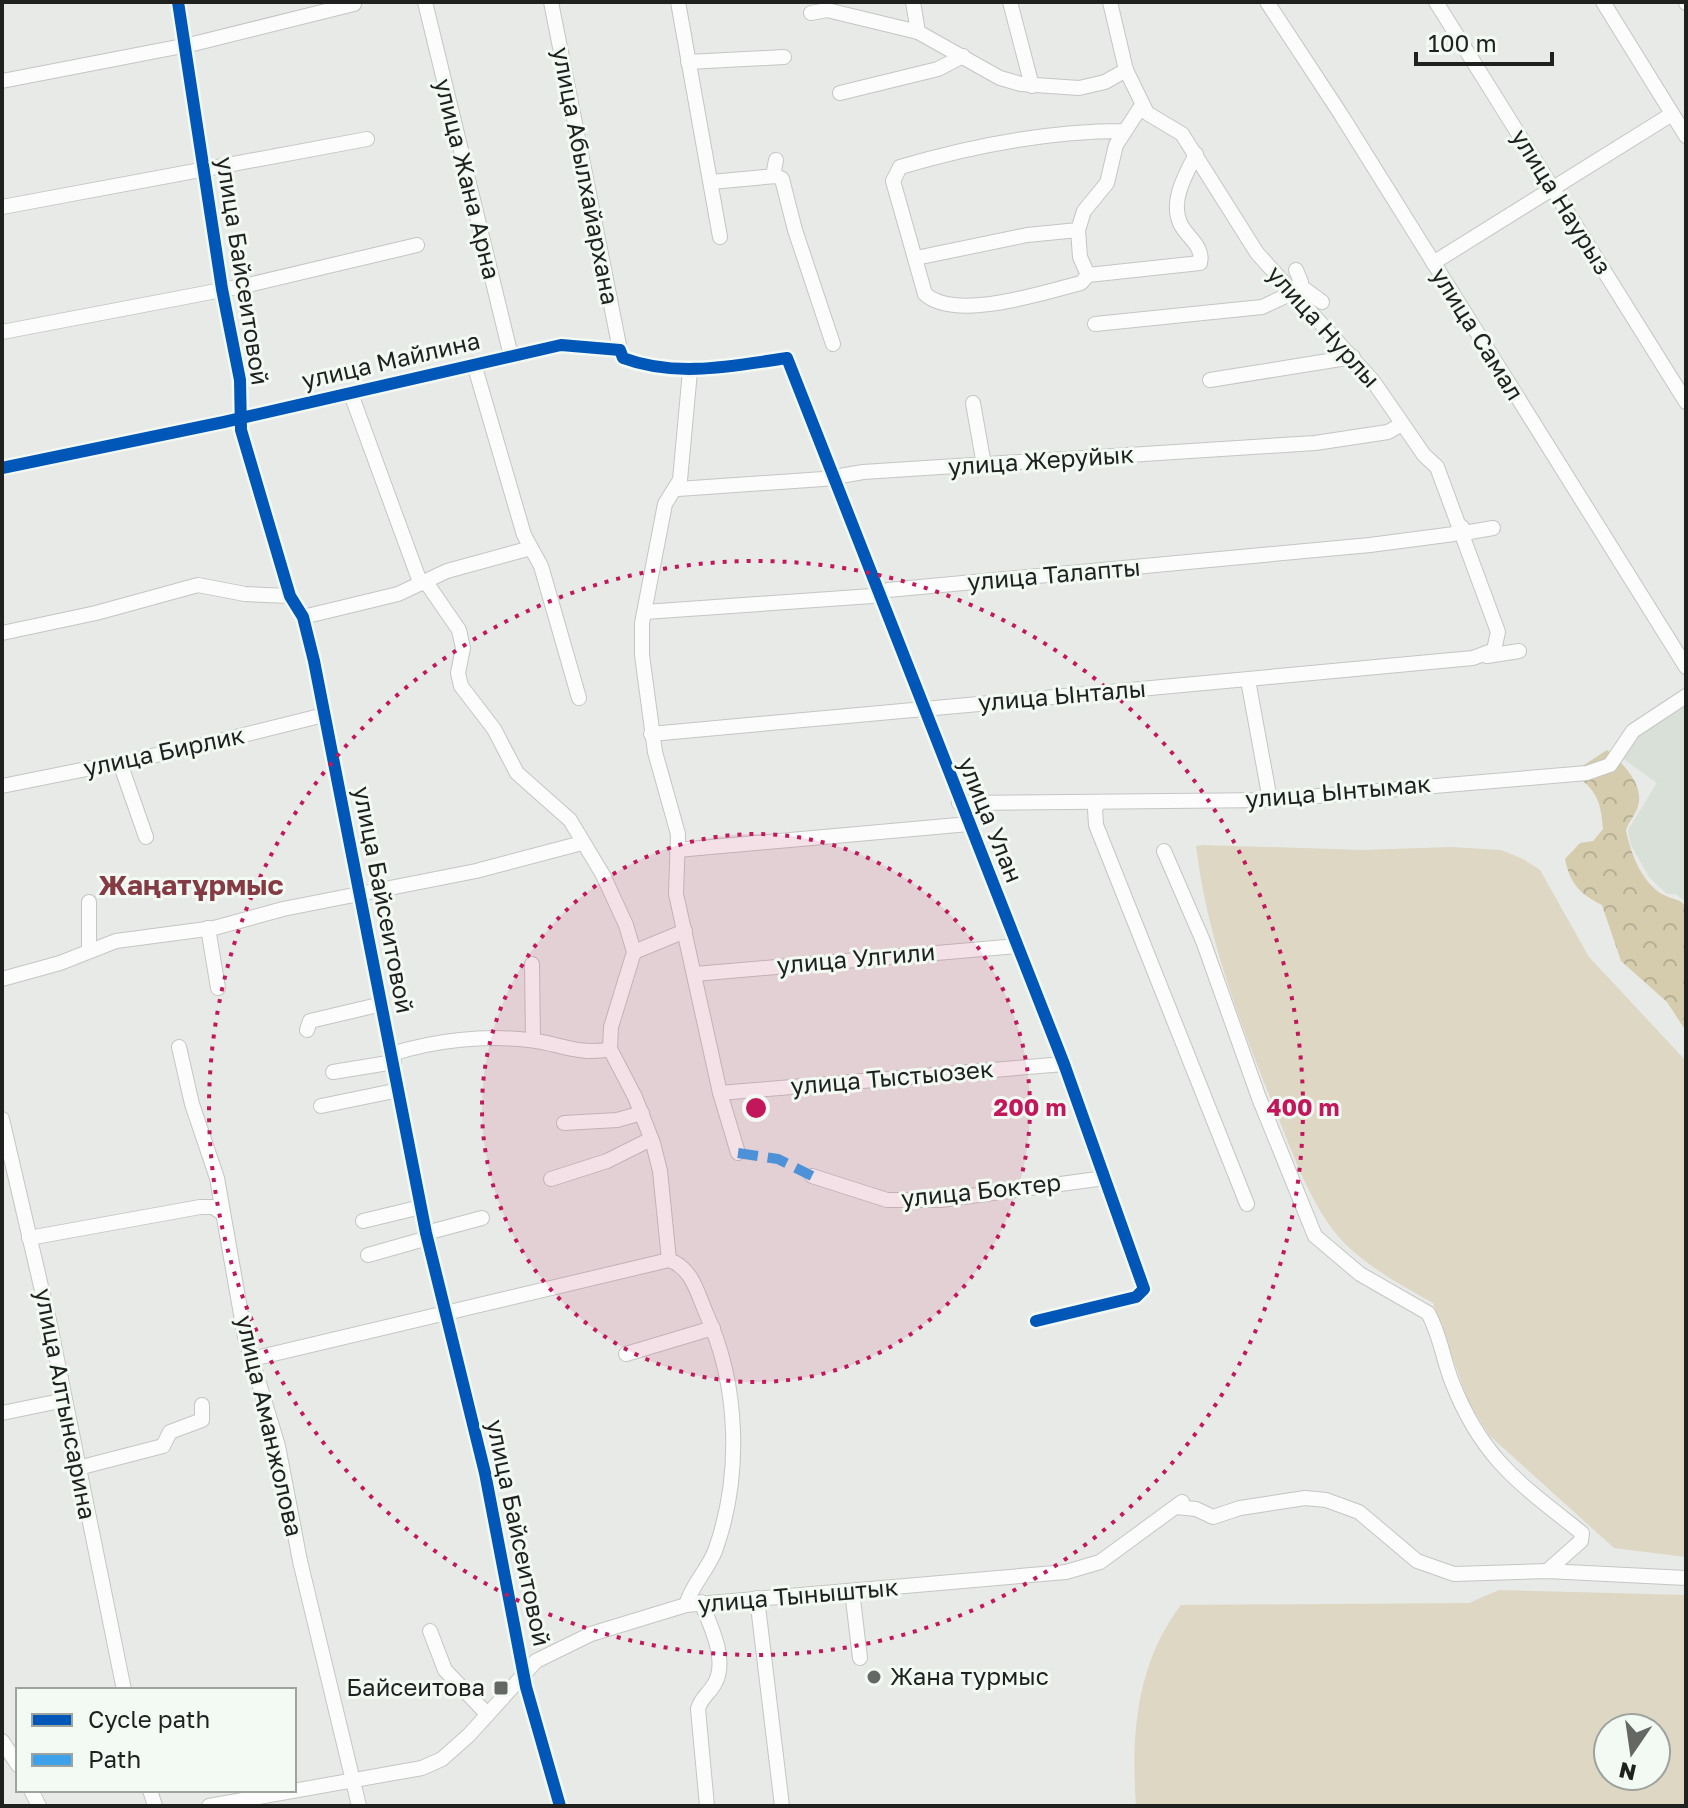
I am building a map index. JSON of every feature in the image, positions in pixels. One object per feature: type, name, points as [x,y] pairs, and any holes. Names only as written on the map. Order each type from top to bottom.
[{"type":"street","name":"улица Байсеитовой","points":[[178,2],[222,289],[240,380],[241,418],[255,484],[290,596],[303,617],[361,894],[427,1236],[485,1473],[524,1671],[560,1806]]},
{"type":"street","name":"улица Жана Арна","points":[[425,2],[511,356]]},
{"type":"street","name":"улица Абылхайархана","points":[[551,2],[620,350]]},
{"type":"street","points":[[678,2],[720,237]]},
{"type":"street","points":[[913,2],[918,32]]},
{"type":"street","points":[[1010,2],[1032,86]]},
{"type":"street","name":"улица Нурлы","points":[[1110,2],[1126,70],[1142,105],[1153,118],[1182,134],[1257,253],[1353,357],[1437,467],[1463,530],[1498,632],[1494,650],[1478,657]]},
{"type":"street","name":"улица Самал","points":[[1267,2],[1686,667]]},
{"type":"street","name":"улица Наурыз","points":[[1436,2],[1686,402]]},
{"type":"street","points":[[1603,2],[1686,136]]},
{"type":"street","points":[[2,81],[185,45],[354,4]]},
{"type":"street","points":[[811,13],[827,10],[918,32],[1000,78],[1032,86],[1079,88],[1105,82],[1126,70]]},
{"type":"street","points":[[840,93],[904,70],[951,65],[963,56]]},
{"type":"street","points":[[688,62],[784,57]]},
{"type":"street","points":[[1088,275],[1080,257],[1078,230],[1084,211],[1098,198],[1112,171],[1116,145],[1142,105]]},
{"type":"street","points":[[1433,263],[1672,114]]},
{"type":"street","points":[[1124,131],[1086,131],[1038,138],[900,167],[893,181],[929,298],[966,306],[1081,283],[1088,275],[1200,263],[1201,257],[1193,239],[1180,224],[1178,208],[1179,192],[1196,154]]},
{"type":"street","points":[[2,207],[367,139]]},
{"type":"street","points":[[773,176],[776,160]]},
{"type":"street","points":[[711,182],[773,176],[782,179],[795,230],[833,344]]},
{"type":"street","points":[[916,258],[1027,235],[1078,230]]},
{"type":"street","points":[[2,332],[222,289],[417,245]]},
{"type":"street","points":[[1095,324],[1262,307],[1293,291],[1301,282],[1296,270]]},
{"type":"street","points":[[1293,291],[1311,291],[1322,302]]},
{"type":"street","name":"улица Майлина","points":[[2,468],[351,394],[561,345],[620,350],[623,358],[635,362],[690,371],[787,358]]},
{"type":"street","points":[[1210,380],[1353,357]]},
{"type":"street","name":"улица Улан","points":[[787,358],[959,803],[1064,1064],[1144,1289],[1136,1297],[1036,1321]]},
{"type":"street","points":[[474,364],[531,548],[541,566],[579,698]]},
{"type":"street","points":[[690,371],[678,489],[665,504],[645,612],[642,655],[651,734],[678,834],[676,894],[720,1093],[738,1153]]},
{"type":"street","name":"улица Майлина","points":[[351,394],[420,582],[428,585],[459,630],[463,648],[458,673],[461,686],[494,729],[517,773],[570,820],[616,900],[634,952]]},
{"type":"street","points":[[973,403],[984,465]]},
{"type":"street","name":"улица Жеруйык","points":[[678,489],[1315,443],[1388,432],[1402,424]]},
{"type":"street","name":"улица Талапты","points":[[645,612],[659,614],[872,596],[878,592],[1370,545],[1493,528]]},
{"type":"street","points":[[303,617],[398,594],[420,582],[531,548]]},
{"type":"street","points":[[2,633],[96,613],[198,585],[245,594],[290,596]]},
{"type":"street","name":"улица Ынталы","points":[[651,734],[1248,680],[1519,651]]},
{"type":"street","points":[[1248,680],[1270,800]]},
{"type":"street","name":"улица Ынтымак","points":[[959,803],[1270,800],[1587,773],[1610,765],[1633,731],[1686,696]]},
{"type":"street","name":"улица Бирлик","points":[[2,786],[120,763],[324,715]]},
{"type":"street","points":[[120,763],[146,837]]},
{"type":"street","points":[[1099,802],[1095,809],[1096,825],[1247,1204]]},
{"type":"street","points":[[677,850],[969,824]]},
{"type":"street","points":[[2,979],[68,953],[89,951],[116,941],[208,928],[361,894],[478,878],[582,843]]},
{"type":"street","points":[[1164,851],[1203,941],[1259,1098],[1315,1236],[1360,1274],[1428,1313],[1452,1382],[1486,1449],[1540,1501],[1582,1533],[1581,1541],[1547,1571]]},
{"type":"street","points":[[89,902],[89,951]]},
{"type":"street","points":[[208,928],[218,988]]},
{"type":"street","points":[[669,1260],[662,1183],[642,1113],[610,1049],[611,1027],[634,952],[685,931]]},
{"type":"street","name":"улица Улгили","points":[[695,974],[1017,946]]},
{"type":"street","points":[[532,964],[533,1040]]},
{"type":"street","points":[[307,1030],[310,1021],[325,1015],[382,1004]]},
{"type":"street","points":[[333,1072],[462,1040],[533,1040],[585,1052],[610,1049]]},
{"type":"street","name":"улица Аманжолова","points":[[179,1047],[217,1178],[252,1359],[278,1446],[300,1561],[359,1806]]},
{"type":"street","name":"улица Тыстыозек","points":[[720,1093],[1064,1064]]},
{"type":"street","points":[[321,1106],[399,1090]]},
{"type":"street","points":[[564,1123],[627,1118],[642,1113]]},
{"type":"street","name":"улица Алтынсарина","points":[[2,1119],[65,1400],[124,1688]]},
{"type":"street","points":[[551,1179],[607,1161],[651,1139]]},
{"type":"street","name":"улица Боктер","points":[[812,1176],[887,1200],[941,1200],[1105,1178]]},
{"type":"street","points":[[29,1238],[200,1207],[213,1207],[222,1213]]},
{"type":"street","points":[[363,1221],[421,1207]]},
{"type":"street","points":[[368,1255],[482,1218]]},
{"type":"street","points":[[252,1359],[669,1260],[687,1272],[713,1328],[730,1383],[732,1443],[728,1499],[714,1554],[691,1588],[694,1603],[718,1650],[720,1667],[718,1679],[700,1701],[698,1709],[707,1806]]},
{"type":"street","points":[[626,1354],[713,1328]]},
{"type":"street","points":[[2,1413],[65,1400]]},
{"type":"street","points":[[78,1468],[163,1446],[170,1432],[202,1420],[202,1405]]},
{"type":"street","name":"улица Тыныштык","points":[[296,1791],[422,1768],[442,1759],[524,1671],[536,1661],[591,1634],[694,1603],[1066,1572],[1100,1562],[1179,1505],[1213,1517],[1240,1508],[1305,1498],[1326,1500],[1359,1512],[1417,1561],[1436,1569],[1454,1574],[1547,1571]]},
{"type":"street","points":[[1547,1571],[1686,1578]]},
{"type":"street","points":[[852,1591],[860,1658]]},
{"type":"street","points":[[757,1598],[782,1806]]},
{"type":"street","points":[[430,1631],[445,1670],[487,1714]]},
{"type":"street","points":[[2,1741],[16,1762]]},
{"type":"street","name":"улица Тыныштык","points":[[209,1806],[290,1792]]},
{"type":"shaded area","points":[[1686,702],[1686,902],[1676,894],[1667,894],[1649,877],[1631,845],[1628,830],[1657,783],[1611,750]]},
{"type":"shaded area","points":[[1196,846],[1362,850],[1451,847],[1501,850],[1523,859],[1540,870],[1589,957],[1686,1061],[1686,1557],[1614,1548],[1489,1435],[1469,1403],[1433,1303],[1362,1259],[1328,1223],[1292,1152],[1226,979],[1201,880]]},
{"type":"shaded area","points":[[1499,1590],[1686,1595],[1686,1806],[1136,1806],[1135,1753],[1140,1701],[1154,1651],[1181,1605],[1469,1603]]},
{"type":"green space","points":[[1607,750],[1625,767],[1638,790],[1638,806],[1626,830],[1638,867],[1656,890],[1686,906],[1686,1031],[1667,1002],[1621,961],[1602,905],[1577,887],[1567,868],[1565,859],[1580,843],[1593,841],[1603,829],[1597,799],[1576,776],[1584,765]]},
{"type":"marked path","points":[[738,1153],[778,1159],[812,1176]]},
{"type":"cycle path","points":[[178,2],[222,289],[240,380],[241,430],[290,596],[303,617],[314,661],[426,1233],[485,1473],[526,1687],[560,1806]]},
{"type":"cycle path","points":[[2,468],[224,422],[561,345],[620,350],[623,358],[663,368],[725,367],[787,358],[1064,1064],[1144,1289],[1136,1297],[1036,1321]]},
{"type":"place","name":"Жана турмыс","points":[[874,1677]]},
{"type":"place","name":"Байсеитова","points":[[501,1688]]},
{"type":"district","name":"Жаңатұрмыс","points":[[191,885]]}]
